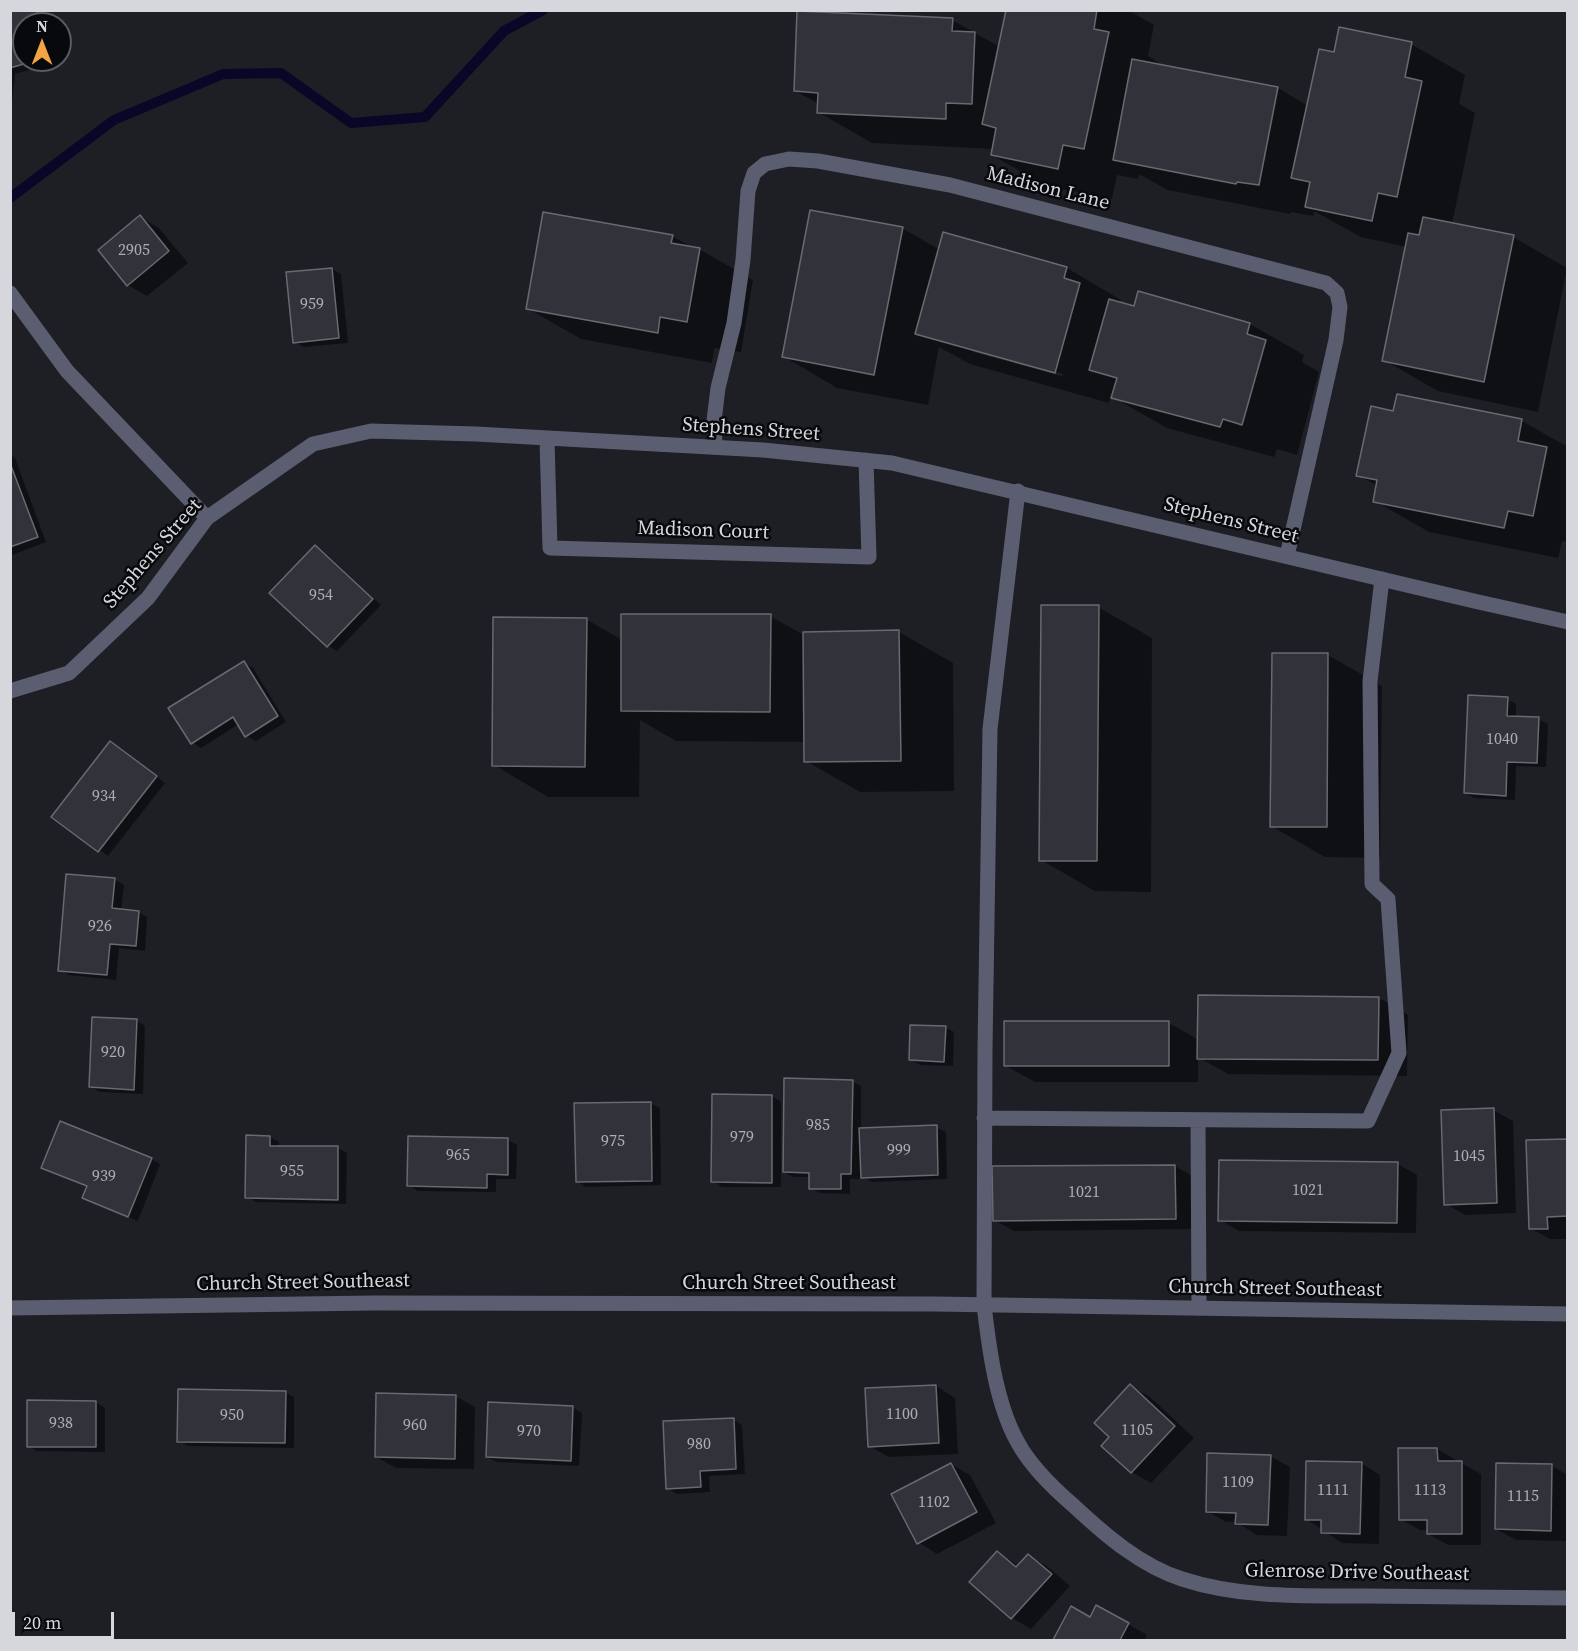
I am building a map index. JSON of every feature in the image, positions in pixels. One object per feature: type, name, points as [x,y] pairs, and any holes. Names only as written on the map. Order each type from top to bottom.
[{"type":"street","name":"Madison Lane","points":[[715,447],[714,421],[718,388],[734,323],[748,191],[754,173],[765,164],[789,159],[818,160],[865,168],[950,185],[1326,283],[1337,293],[1340,307],[1336,340],[1287,556]]},
{"type":"street","points":[[10,293],[67,371],[207,518]]},
{"type":"street","name":"Stephens Street","points":[[10,692],[69,673],[148,598],[207,518],[314,444],[371,431],[715,447],[892,463],[1568,622]]},
{"type":"street","name":"Madison Court","points":[[547,438],[550,548],[869,556],[866,460]]},
{"type":"street","name":"Glenrose Drive Southeast","points":[[1018,491],[990,729],[984,1118],[984,1305],[988,1341],[1000,1393],[1017,1442],[1042,1475],[1095,1526],[1154,1567],[1182,1579],[1240,1592],[1305,1596],[1568,1598]]},
{"type":"street","points":[[984,1118],[1368,1121],[1399,1053],[1389,899],[1372,884],[1370,681],[1382,579]]},
{"type":"street","points":[[1198,1120],[1198,1308]]},
{"type":"street","name":"Church Street Southeast","points":[[10,1308],[374,1303],[984,1305],[1568,1314]]},
{"type":"building","points":[[10,10],[38,10],[38,12],[12,12],[12,67],[10,68]]},
{"type":"building","points":[[1006,10],[1097,10],[1094,29],[1109,32],[1084,149],[1063,145],[1058,169],[991,155],[996,128],[982,124]]},
{"type":"building","points":[[797,11],[953,18],[952,31],[975,32],[972,104],[946,103],[946,119],[817,113],[818,93],[794,91]]},
{"type":"building","points":[[1339,27],[1412,42],[1405,77],[1422,81],[1397,197],[1378,193],[1372,221],[1305,207],[1310,182],[1291,178],[1319,49],[1334,52]]},
{"type":"building","points":[[1132,59],[1278,87],[1259,185],[1237,182],[1236,184],[1113,160]]},
{"type":"building","points":[[810,210],[903,227],[874,375],[782,357]]},
{"type":"building","points":[[543,212],[673,235],[671,243],[700,248],[687,322],[660,317],[658,333],[526,309]]},
{"type":"building","points":[[140,215],[169,251],[127,286],[98,250]]},
{"type":"building","points":[[1423,217],[1514,235],[1484,382],[1382,361],[1408,233],[1419,235]]},
{"type":"building","points":[[943,232],[1067,267],[1064,278],[1080,283],[1055,373],[915,334]]},
{"type":"building","points":[[332,268],[339,338],[293,343],[286,272]]},
{"type":"building","points":[[1138,291],[1250,323],[1247,334],[1266,340],[1242,425],[1223,419],[1220,427],[1111,398],[1117,378],[1089,370],[1109,299],[1134,306]]},
{"type":"building","points":[[1397,394],[1522,419],[1518,441],[1547,447],[1533,516],[1508,511],[1504,528],[1373,502],[1377,480],[1356,476],[1371,406],[1393,411]]},
{"type":"building","points":[[10,463],[38,537],[10,547]]},
{"type":"building","points":[[315,545],[373,599],[327,647],[269,593]]},
{"type":"building","points":[[1041,605],[1099,605],[1097,861],[1039,861]]},
{"type":"building","points":[[621,614],[771,614],[770,712],[621,711]]},
{"type":"building","points":[[493,617],[587,618],[585,767],[492,766]]},
{"type":"building","points":[[899,630],[901,761],[804,762],[803,632]]},
{"type":"building","points":[[1272,653],[1328,653],[1327,827],[1270,827]]},
{"type":"building","points":[[244,661],[278,716],[245,737],[233,717],[191,744],[168,708]]},
{"type":"building","points":[[1468,695],[1508,697],[1507,716],[1539,717],[1537,763],[1507,762],[1506,796],[1464,793]]},
{"type":"building","points":[[110,741],[157,776],[98,852],[51,817]]},
{"type":"building","points":[[66,874],[115,878],[112,908],[139,911],[136,946],[110,944],[107,975],[58,971]]},
{"type":"building","points":[[1198,995],[1379,997],[1378,1060],[1197,1059]]},
{"type":"building","points":[[92,1017],[137,1019],[134,1090],[89,1087]]},
{"type":"building","points":[[1004,1021],[1169,1021],[1169,1066],[1004,1066]]},
{"type":"building","points":[[910,1025],[946,1026],[944,1062],[909,1060]]},
{"type":"building","points":[[784,1078],[853,1080],[851,1174],[841,1174],[841,1189],[809,1189],[809,1173],[783,1172]]},
{"type":"building","points":[[712,1094],[772,1095],[772,1183],[711,1182]]},
{"type":"building","points":[[651,1102],[652,1181],[576,1182],[574,1103]]},
{"type":"building","points":[[1494,1108],[1497,1203],[1444,1205],[1441,1110]]},
{"type":"building","points":[[60,1121],[152,1158],[128,1217],[82,1198],[87,1186],[41,1168]]},
{"type":"building","points":[[937,1125],[938,1175],[861,1178],[859,1128]]},
{"type":"building","points":[[246,1135],[270,1136],[270,1146],[338,1146],[338,1200],[245,1198]]},
{"type":"building","points":[[408,1136],[508,1138],[508,1175],[487,1174],[487,1188],[407,1186]]},
{"type":"building","points":[[1568,1139],[1568,1216],[1547,1217],[1548,1229],[1529,1229],[1526,1140]]},
{"type":"building","points":[[1219,1160],[1398,1162],[1397,1223],[1218,1221]]},
{"type":"building","points":[[1175,1165],[1176,1219],[993,1221],[992,1166]]},
{"type":"building","points":[[1130,1384],[1175,1426],[1131,1473],[1101,1446],[1109,1437],[1094,1423]]},
{"type":"building","points":[[936,1385],[939,1443],[868,1447],[865,1388]]},
{"type":"building","points":[[178,1389],[286,1391],[285,1443],[177,1442]]},
{"type":"building","points":[[376,1393],[456,1395],[455,1459],[375,1457]]},
{"type":"building","points":[[27,1400],[96,1401],[96,1447],[27,1447]]},
{"type":"building","points":[[488,1402],[573,1406],[571,1461],[486,1457]]},
{"type":"building","points":[[734,1418],[736,1469],[700,1471],[701,1487],[666,1489],[663,1421]]},
{"type":"building","points":[[1398,1448],[1437,1448],[1438,1461],[1462,1461],[1462,1534],[1427,1534],[1427,1520],[1399,1520]]},
{"type":"building","points":[[1207,1453],[1271,1455],[1268,1525],[1235,1524],[1236,1513],[1206,1512]]},
{"type":"building","points":[[1306,1461],[1362,1462],[1360,1534],[1321,1533],[1321,1520],[1305,1520]]},
{"type":"building","points":[[951,1463],[977,1512],[917,1544],[891,1494]]},
{"type":"building","points":[[1496,1463],[1552,1464],[1551,1531],[1495,1529]]},
{"type":"building","points":[[997,1551],[1016,1567],[1028,1554],[1052,1574],[1011,1619],[969,1582]]},
{"type":"building","points":[[1096,1605],[1129,1623],[1120,1640],[1053,1640],[1071,1606],[1090,1617]]},
{"type":"waterway","points":[[10,198],[114,120],[223,74],[281,73],[351,123],[425,117],[504,31],[543,10]]}]
